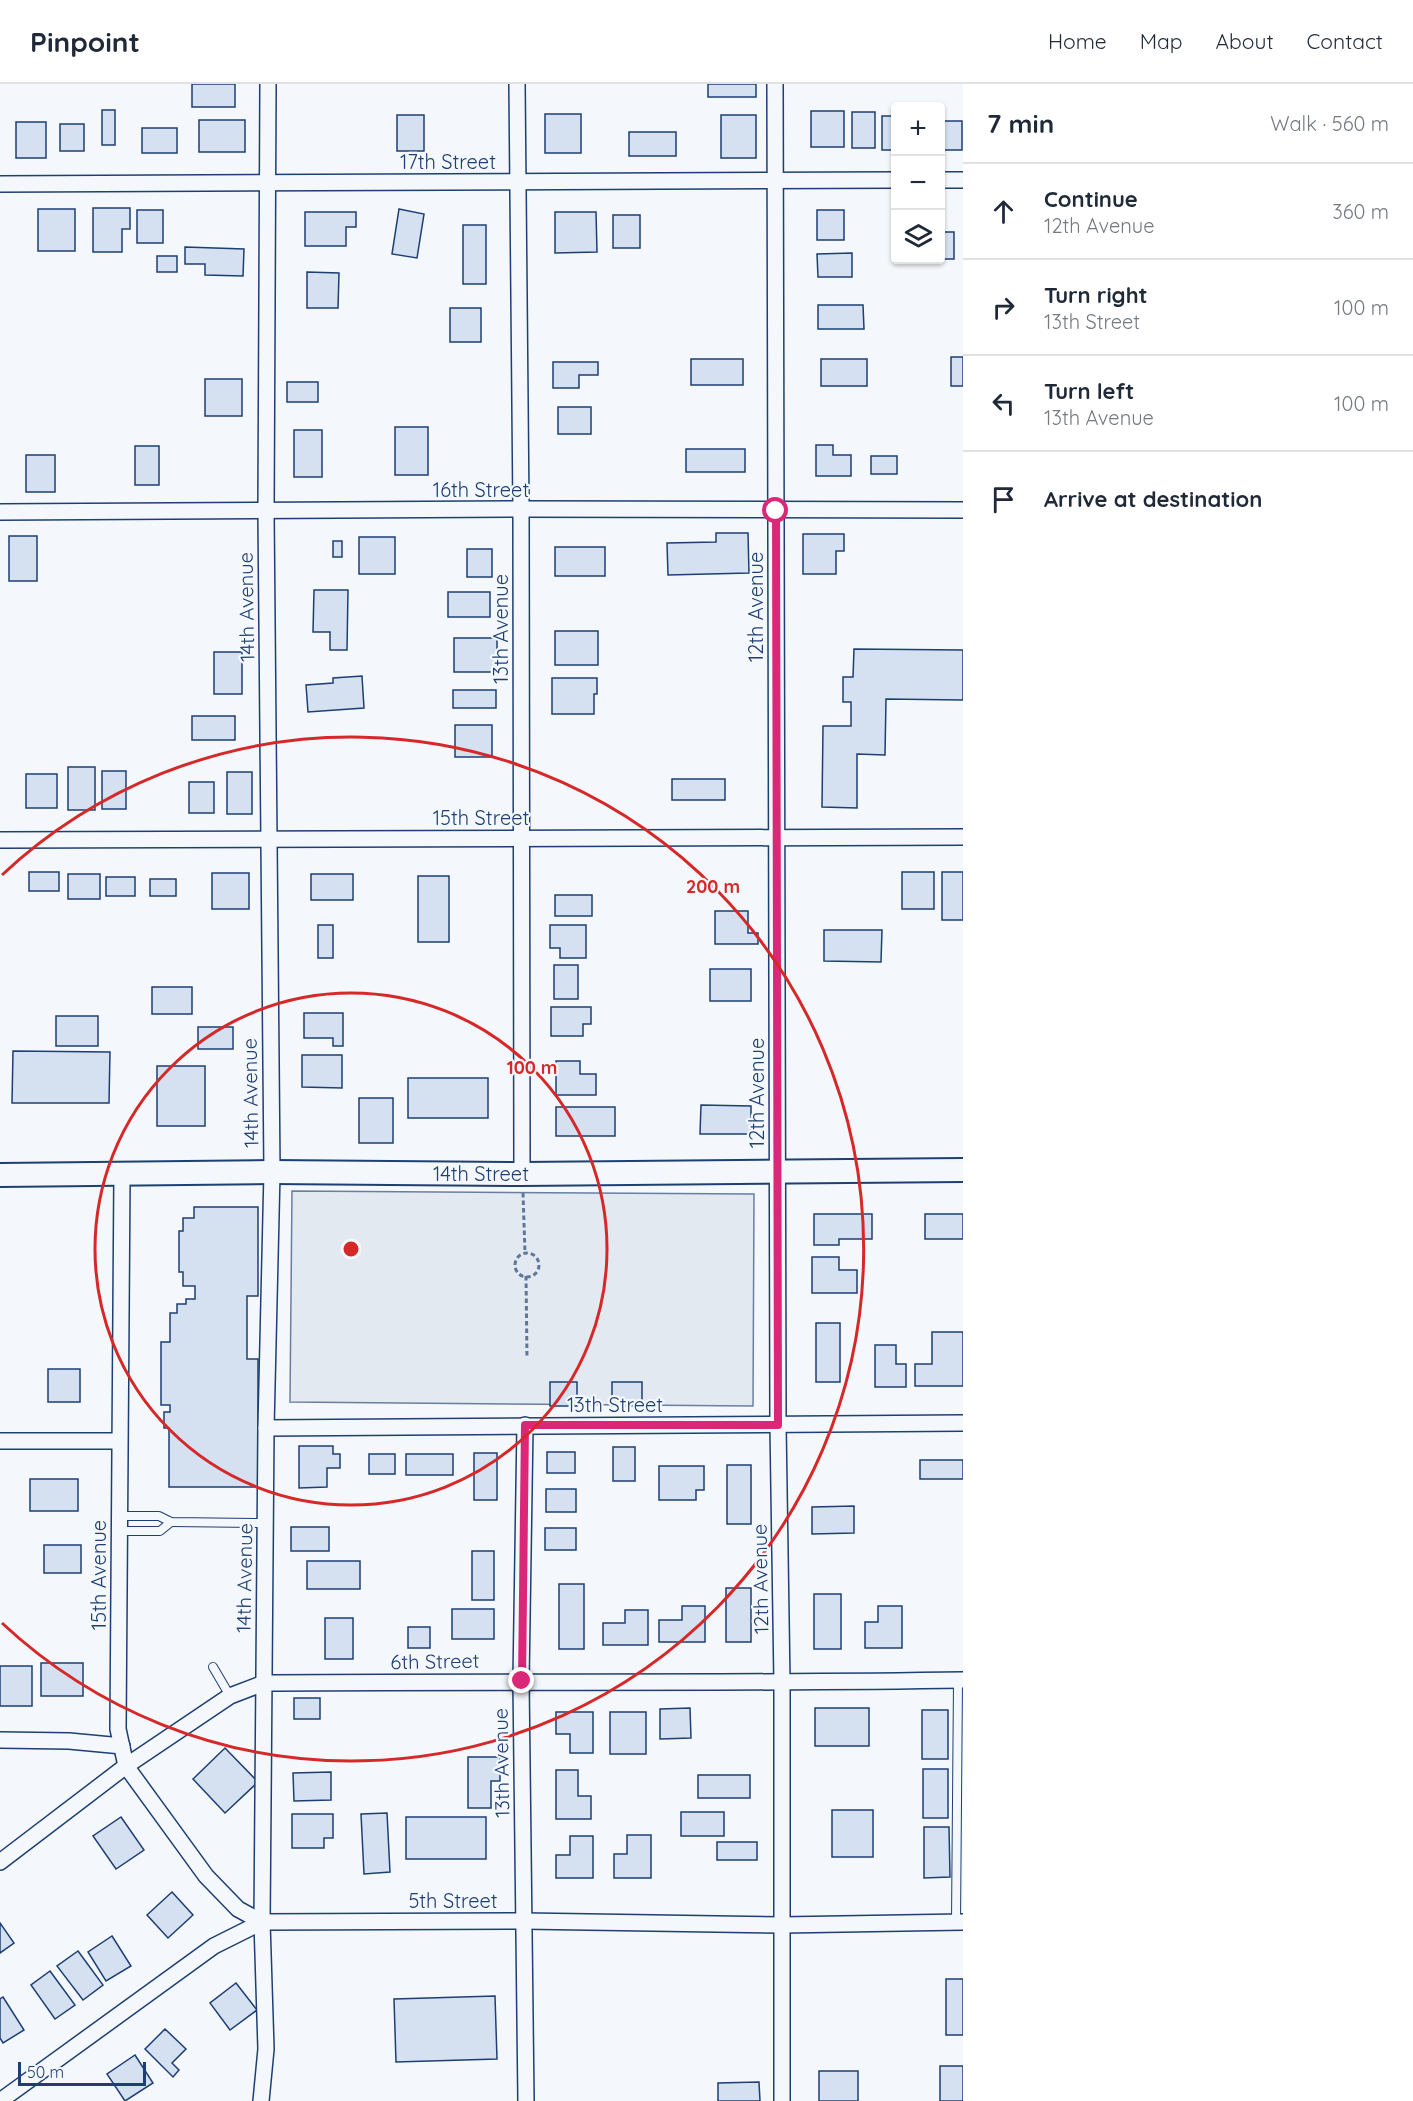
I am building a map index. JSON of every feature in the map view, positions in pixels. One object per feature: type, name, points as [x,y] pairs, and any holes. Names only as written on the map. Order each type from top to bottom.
[{"type":"main road","name":"14th Street","points":[[0,1175],[963,1170]]},
{"type":"street","name":"14th Avenue","points":[[261,2101],[266,2049],[262,1922],[266,1428],[272,1172],[266,512],[268,84]]},
{"type":"street","name":"13th Avenue","points":[[517,84],[521,510],[522,1174]]},
{"type":"street","name":"12th Avenue","points":[[775,84],[782,2101]]},
{"type":"street","name":"17th Street","points":[[0,184],[891,180]]},
{"type":"street","points":[[945,180],[963,180]]},
{"type":"street","name":"16th Street","points":[[0,512],[963,510]]},
{"type":"street","name":"15th Street","points":[[0,840],[963,837]]},
{"type":"street","name":"15th Avenue","points":[[122,1174],[118,1729],[126,1766],[206,1876],[238,1909],[262,1922]]},
{"type":"street","name":"13th Street","points":[[266,1428],[963,1423]]},
{"type":"street","name":"13th Avenue","points":[[525,1425],[522,1681],[526,2101]]},
{"type":"street","points":[[0,1441],[119,1441]]},
{"type":"street","name":"6th Street","points":[[0,1862],[126,1766],[230,1696],[264,1683],[961,1681]]},
{"type":"street","points":[[0,1740],[69,1741],[122,1746]]},
{"type":"street","name":"5th Street","points":[[0,2101],[214,1946],[262,1922],[524,1921],[782,1924],[960,1922]]},
{"type":"lane","points":[[119,1523],[159,1516],[171,1522],[266,1523]]},
{"type":"lane","points":[[119,1523],[160,1531],[171,1522]]},
{"type":"lane","points":[[213,1667],[230,1696]]},
{"type":"lane","points":[[960,1922],[961,1681]]},
{"type":"path","points":[[522,1174],[525,1253]]},
{"type":"path","points":[[525,1253],[532,1254],[538,1264],[534,1274],[526,1276],[519,1274],[515,1267],[516,1260],[525,1253]]},
{"type":"path","points":[[526,1276],[527,1358]]},
{"type":"shaded area","points":[[292,1191],[754,1194],[753,1406],[290,1402]]},
{"type":"building","points":[[192,84],[235,84],[235,107],[192,107]]},
{"type":"building","points":[[708,84],[756,84],[756,97],[708,97]]},
{"type":"building","points":[[102,110],[115,110],[115,145],[102,145]]},
{"type":"building","points":[[811,111],[844,111],[844,147],[811,147]]},
{"type":"building","points":[[852,112],[875,112],[875,148],[852,148]]},
{"type":"building","points":[[545,114],[581,114],[581,153],[545,153]]},
{"type":"building","points":[[397,115],[424,115],[424,151],[397,151]]},
{"type":"building","points":[[721,115],[756,115],[756,158],[721,158]]},
{"type":"building","points":[[882,116],[891,116],[891,150],[882,150]]},
{"type":"building","points":[[199,120],[245,120],[245,152],[199,152]]},
{"type":"building","points":[[945,121],[962,121],[962,150],[945,150]]},
{"type":"building","points":[[16,122],[46,122],[46,158],[16,158]]},
{"type":"building","points":[[60,124],[84,124],[84,151],[60,151]]},
{"type":"building","points":[[142,128],[177,128],[177,153],[142,153]]},
{"type":"building","points":[[629,132],[676,132],[676,156],[629,156]]},
{"type":"building","points":[[93,208],[130,208],[130,229],[122,229],[122,252],[93,252]]},
{"type":"building","points":[[38,209],[75,209],[75,251],[38,251]]},
{"type":"building","points":[[399,209],[424,214],[417,258],[392,254]]},
{"type":"building","points":[[137,210],[163,210],[163,243],[137,243]]},
{"type":"building","points":[[817,210],[844,210],[844,240],[817,240]]},
{"type":"building","points":[[305,212],[356,212],[356,227],[346,227],[346,246],[305,246]]},
{"type":"building","points":[[555,212],[596,212],[597,252],[555,253]]},
{"type":"building","points":[[613,215],[640,215],[640,248],[613,248]]},
{"type":"building","points":[[463,225],[486,225],[486,284],[463,284]]},
{"type":"building","points":[[945,232],[954,232],[954,259],[945,259]]},
{"type":"building","points":[[185,247],[244,249],[243,276],[205,275],[205,264],[185,264]]},
{"type":"building","points":[[852,253],[852,277],[818,277],[817,254]]},
{"type":"building","points":[[157,256],[177,256],[177,272],[157,272]]},
{"type":"building","points":[[307,272],[339,273],[338,308],[307,308]]},
{"type":"building","points":[[818,305],[863,305],[864,329],[818,329]]},
{"type":"building","points":[[450,308],[481,308],[481,342],[450,342]]},
{"type":"building","points":[[951,357],[963,357],[963,386],[951,386]]},
{"type":"building","points":[[691,359],[743,359],[743,385],[691,385]]},
{"type":"building","points":[[821,359],[867,359],[867,386],[821,386]]},
{"type":"building","points":[[553,362],[598,362],[598,375],[579,375],[579,388],[553,388]]},
{"type":"building","points":[[205,379],[242,379],[242,416],[205,416]]},
{"type":"building","points":[[287,382],[318,382],[318,402],[287,402]]},
{"type":"building","points":[[558,407],[591,407],[591,434],[558,434]]},
{"type":"building","points":[[395,427],[428,427],[428,475],[395,475]]},
{"type":"building","points":[[294,430],[322,430],[322,477],[294,477]]},
{"type":"building","points":[[816,445],[833,445],[833,455],[851,455],[851,476],[816,476]]},
{"type":"building","points":[[135,446],[159,446],[159,485],[135,485]]},
{"type":"building","points":[[686,449],[745,449],[745,472],[686,472]]},
{"type":"building","points":[[26,455],[55,455],[55,492],[26,492]]},
{"type":"building","points":[[871,456],[897,456],[897,474],[871,474]]},
{"type":"building","points":[[716,533],[748,533],[749,573],[668,575],[667,543],[716,542]]},
{"type":"building","points":[[803,534],[844,534],[844,551],[836,551],[836,574],[803,574]]},
{"type":"building","points":[[9,536],[37,536],[37,581],[9,581]]},
{"type":"building","points":[[359,537],[395,537],[395,574],[359,574]]},
{"type":"building","points":[[333,541],[342,541],[342,557],[333,557]]},
{"type":"building","points":[[555,547],[605,547],[605,576],[555,576]]},
{"type":"building","points":[[467,549],[492,549],[492,577],[467,577]]},
{"type":"building","points":[[314,590],[348,590],[347,650],[330,650],[330,632],[313,632]]},
{"type":"building","points":[[448,592],[490,592],[490,617],[448,617]]},
{"type":"building","points":[[555,631],[598,631],[598,665],[555,665]]},
{"type":"building","points":[[454,638],[497,638],[497,672],[454,672]]},
{"type":"building","points":[[854,649],[963,650],[963,700],[886,699],[885,755],[857,754],[857,808],[822,807],[823,726],[851,726],[851,702],[843,702],[843,677],[853,677]]},
{"type":"building","points":[[214,652],[242,652],[242,694],[214,694]]},
{"type":"building","points":[[362,676],[364,708],[308,712],[306,685],[333,683],[333,678]]},
{"type":"building","points":[[552,678],[597,678],[594,714],[552,714]]},
{"type":"building","points":[[453,690],[496,690],[496,708],[453,708]]},
{"type":"building","points":[[192,716],[235,716],[235,740],[192,740]]},
{"type":"building","points":[[455,725],[492,725],[492,757],[455,757]]},
{"type":"building","points":[[68,767],[95,767],[95,810],[68,810]]},
{"type":"building","points":[[102,771],[126,771],[126,809],[102,809]]},
{"type":"building","points":[[227,772],[252,772],[252,814],[227,814]]},
{"type":"building","points":[[26,774],[57,774],[57,808],[26,808]]},
{"type":"building","points":[[672,779],[725,779],[725,800],[672,800]]},
{"type":"building","points":[[189,782],[214,782],[214,813],[189,813]]},
{"type":"building","points":[[29,872],[59,872],[59,891],[29,891]]},
{"type":"building","points":[[902,872],[934,872],[934,909],[902,909]]},
{"type":"building","points":[[942,872],[963,872],[963,920],[942,920]]},
{"type":"building","points":[[212,873],[249,873],[249,909],[212,909]]},
{"type":"building","points":[[68,874],[100,874],[100,899],[68,899]]},
{"type":"building","points":[[311,874],[353,874],[353,900],[311,900]]},
{"type":"building","points":[[418,876],[449,876],[449,942],[418,942]]},
{"type":"building","points":[[106,877],[135,877],[135,896],[106,896]]},
{"type":"building","points":[[150,879],[176,879],[176,896],[150,896]]},
{"type":"building","points":[[555,895],[592,895],[592,916],[555,916]]},
{"type":"building","points":[[715,911],[748,911],[748,933],[758,933],[758,944],[715,944]]},
{"type":"building","points":[[318,925],[333,925],[333,958],[318,958]]},
{"type":"building","points":[[550,925],[586,925],[586,958],[560,958],[560,948],[550,948]]},
{"type":"building","points":[[824,930],[882,930],[881,962],[824,961]]},
{"type":"building","points":[[554,965],[578,965],[578,999],[554,999]]},
{"type":"building","points":[[710,969],[751,969],[751,1001],[710,1001]]},
{"type":"building","points":[[152,987],[192,987],[192,1014],[152,1014]]},
{"type":"building","points":[[551,1007],[591,1007],[591,1024],[583,1024],[583,1036],[551,1036]]},
{"type":"building","points":[[304,1013],[343,1013],[343,1046],[333,1046],[333,1038],[304,1038]]},
{"type":"building","points":[[56,1016],[98,1016],[98,1046],[56,1046]]},
{"type":"building","points":[[198,1027],[233,1027],[233,1049],[198,1049]]},
{"type":"building","points":[[13,1051],[110,1052],[109,1103],[12,1103]]},
{"type":"building","points":[[302,1055],[342,1055],[342,1088],[302,1087]]},
{"type":"building","points":[[556,1061],[580,1061],[580,1074],[596,1074],[596,1095],[556,1095]]},
{"type":"building","points":[[157,1066],[205,1066],[205,1126],[157,1126]]},
{"type":"building","points":[[408,1078],[488,1078],[488,1118],[408,1118]]},
{"type":"building","points":[[359,1098],[393,1098],[393,1143],[359,1143]]},
{"type":"building","points":[[701,1105],[751,1106],[751,1134],[700,1134]]},
{"type":"building","points":[[556,1107],[615,1107],[615,1136],[556,1136]]},
{"type":"building","points":[[194,1207],[258,1207],[258,1296],[247,1296],[247,1359],[258,1359],[258,1487],[169,1487],[169,1428],[164,1428],[164,1412],[170,1412],[170,1405],[161,1405],[161,1342],[170,1342],[170,1313],[177,1313],[177,1304],[186,1304],[186,1299],[195,1299],[195,1286],[183,1286],[183,1272],[179,1272],[179,1231],[183,1231],[183,1218],[194,1218]]},
{"type":"building","points":[[814,1214],[872,1214],[872,1239],[839,1239],[839,1245],[814,1245]]},
{"type":"building","points":[[925,1214],[963,1214],[963,1239],[925,1239]]},
{"type":"building","points":[[812,1257],[839,1257],[839,1270],[857,1270],[857,1293],[812,1293]]},
{"type":"building","points":[[816,1323],[840,1323],[840,1382],[816,1382]]},
{"type":"building","points":[[932,1332],[963,1332],[963,1386],[915,1386],[915,1364],[932,1364]]},
{"type":"building","points":[[875,1345],[896,1345],[896,1364],[906,1364],[906,1387],[875,1387]]},
{"type":"building","points":[[48,1369],[80,1369],[80,1402],[48,1402]]},
{"type":"building","points":[[550,1382],[577,1382],[577,1406],[550,1406]]},
{"type":"building","points":[[612,1382],[642,1382],[642,1406],[612,1406]]},
{"type":"building","points":[[299,1446],[333,1446],[333,1454],[340,1454],[340,1468],[327,1468],[327,1487],[299,1488]]},
{"type":"building","points":[[613,1447],[635,1447],[635,1481],[613,1481]]},
{"type":"building","points":[[547,1452],[575,1452],[575,1473],[547,1473]]},
{"type":"building","points":[[474,1453],[497,1453],[497,1500],[474,1500]]},
{"type":"building","points":[[369,1454],[395,1454],[395,1474],[369,1474]]},
{"type":"building","points":[[406,1454],[453,1454],[453,1475],[406,1475]]},
{"type":"building","points":[[920,1460],[963,1460],[963,1479],[920,1479]]},
{"type":"building","points":[[727,1465],[751,1465],[751,1524],[727,1524]]},
{"type":"building","points":[[659,1466],[704,1466],[704,1490],[696,1490],[696,1500],[659,1500]]},
{"type":"building","points":[[30,1479],[78,1479],[78,1511],[30,1511]]},
{"type":"building","points":[[546,1489],[576,1489],[576,1512],[546,1512]]},
{"type":"building","points":[[854,1506],[854,1533],[812,1534],[812,1507]]},
{"type":"building","points":[[291,1527],[329,1527],[329,1551],[291,1551]]},
{"type":"building","points":[[545,1528],[576,1528],[576,1550],[545,1550]]},
{"type":"building","points":[[44,1545],[81,1545],[81,1573],[44,1573]]},
{"type":"building","points":[[472,1551],[494,1551],[494,1600],[472,1600]]},
{"type":"building","points":[[307,1561],[360,1561],[360,1589],[307,1589]]},
{"type":"building","points":[[559,1584],[584,1584],[584,1649],[559,1649]]},
{"type":"building","points":[[726,1588],[751,1588],[751,1642],[726,1642]]},
{"type":"building","points":[[814,1594],[841,1594],[841,1649],[814,1649]]},
{"type":"building","points":[[682,1606],[705,1606],[705,1642],[659,1642],[659,1620],[682,1620]]},
{"type":"building","points":[[878,1606],[902,1606],[902,1648],[865,1648],[865,1622],[878,1622]]},
{"type":"building","points":[[452,1609],[494,1609],[494,1639],[452,1639]]},
{"type":"building","points":[[625,1610],[648,1610],[648,1645],[603,1645],[603,1623],[625,1623]]},
{"type":"building","points":[[325,1618],[353,1618],[353,1659],[325,1659]]},
{"type":"building","points":[[408,1627],[430,1627],[430,1648],[408,1648]]},
{"type":"building","points":[[41,1663],[83,1663],[83,1696],[41,1696]]},
{"type":"building","points":[[0,1666],[32,1666],[32,1706],[0,1706]]},
{"type":"building","points":[[294,1698],[320,1698],[320,1719],[294,1719]]},
{"type":"building","points":[[690,1708],[691,1738],[660,1739],[660,1709]]},
{"type":"building","points":[[815,1708],[869,1708],[869,1746],[815,1746]]},
{"type":"building","points":[[922,1710],[948,1710],[948,1759],[922,1759]]},
{"type":"building","points":[[556,1712],[593,1712],[593,1753],[570,1753],[570,1734],[556,1734]]},
{"type":"building","points":[[610,1712],[646,1712],[646,1754],[610,1754]]},
{"type":"building","points":[[225,1748],[258,1782],[225,1813],[193,1779]]},
{"type":"building","points":[[468,1757],[500,1757],[500,1781],[491,1781],[491,1808],[468,1808]]},
{"type":"building","points":[[923,1769],[948,1769],[948,1818],[923,1818]]},
{"type":"building","points":[[556,1770],[578,1770],[578,1796],[591,1796],[591,1819],[556,1819]]},
{"type":"building","points":[[331,1772],[331,1800],[294,1801],[293,1773]]},
{"type":"building","points":[[698,1775],[750,1775],[750,1798],[698,1798]]},
{"type":"building","points":[[832,1810],[873,1810],[873,1857],[832,1857]]},
{"type":"building","points":[[681,1812],[724,1812],[724,1836],[681,1836]]},
{"type":"building","points":[[387,1813],[390,1872],[364,1874],[361,1814]]},
{"type":"building","points":[[292,1814],[333,1814],[333,1838],[324,1838],[324,1848],[292,1848]]},
{"type":"building","points":[[121,1817],[144,1850],[116,1869],[93,1836]]},
{"type":"building","points":[[406,1817],[486,1817],[486,1859],[406,1859]]},
{"type":"building","points":[[924,1827],[949,1827],[950,1877],[924,1878]]},
{"type":"building","points":[[627,1835],[651,1835],[651,1878],[614,1878],[614,1854],[627,1854]]},
{"type":"building","points":[[570,1836],[593,1836],[593,1878],[556,1878],[556,1855],[570,1855]]},
{"type":"building","points":[[717,1842],[757,1842],[757,1860],[717,1860]]},
{"type":"building","points":[[172,1892],[193,1915],[168,1938],[147,1915]]},
{"type":"building","points":[[0,1923],[14,1943],[0,1953]]},
{"type":"building","points":[[112,1936],[131,1966],[106,1981],[88,1952]]},
{"type":"building","points":[[78,1951],[103,1985],[83,2000],[57,1966]]},
{"type":"building","points":[[50,1971],[75,2005],[55,2019],[31,1985]]},
{"type":"building","points":[[946,1979],[963,1979],[963,2035],[946,2035]]},
{"type":"building","points":[[236,1983],[257,2010],[230,2030],[210,2003]]},
{"type":"building","points":[[495,1996],[497,2059],[396,2062],[394,1999]]},
{"type":"building","points":[[3,1997],[24,2030],[3,2043],[0,2038],[0,1999]]},
{"type":"building","points":[[165,2029],[186,2049],[172,2063],[179,2070],[173,2077],[145,2049]]},
{"type":"building","points":[[135,2055],[153,2083],[125,2101],[107,2074]]},
{"type":"building","points":[[940,2066],[963,2066],[963,2101],[940,2101]]},
{"type":"building","points":[[819,2071],[858,2071],[858,2101],[819,2101]]},
{"type":"building","points":[[759,2082],[760,2101],[718,2101],[718,2083]]},
{"type":"route","points":[[522,1681],[525,1425],[778,1425],[776,511]]}]
